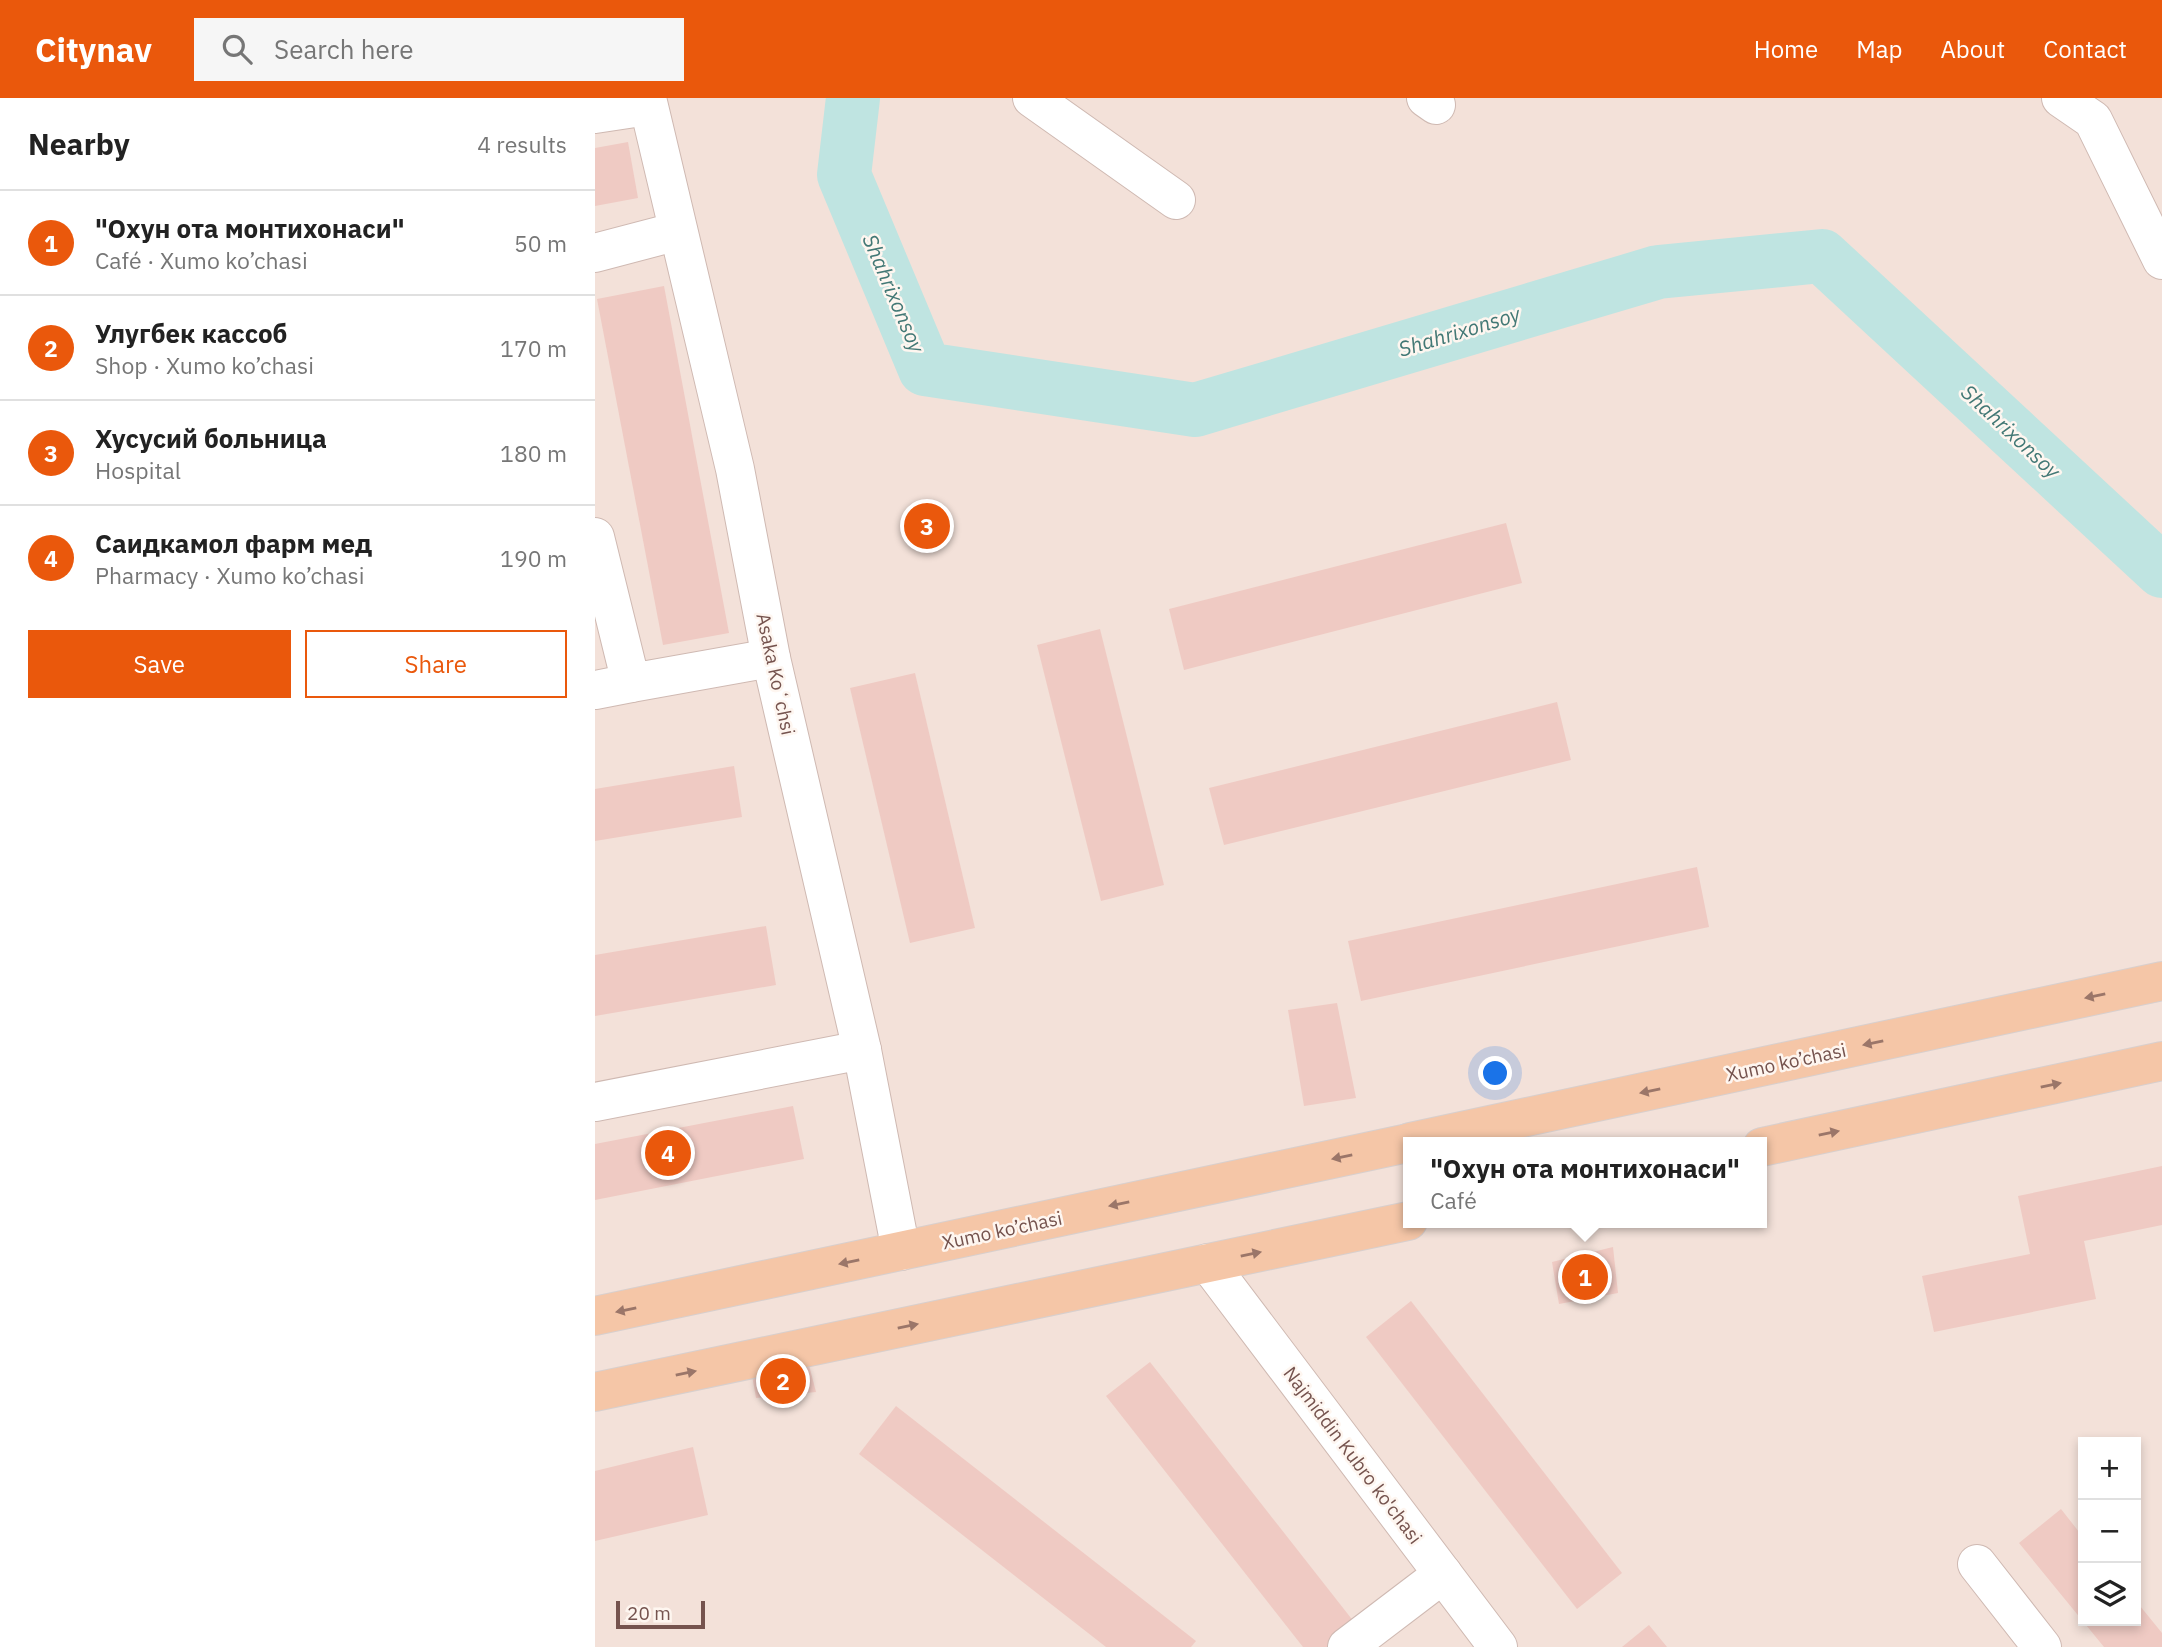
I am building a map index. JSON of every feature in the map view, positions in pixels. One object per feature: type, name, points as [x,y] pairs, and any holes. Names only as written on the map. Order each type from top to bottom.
[{"type":"main road","name":"Xumo ko’chasi","points":[[1432,1137],[2162,981]]},
{"type":"main road","points":[[1767,1146],[2162,1061]]},
{"type":"main road","name":"Xumo ko’chasi","points":[[595,1317],[1403,1143]]},
{"type":"main road","points":[[595,1392],[1403,1222]]},
{"type":"street","points":[[1032,98],[1176,200]]},
{"type":"street","points":[[2061,98],[2093,120],[2162,260]]},
{"type":"street","points":[[595,114],[648,102]]},
{"type":"street","name":"Asaka Koʻchsi","points":[[648,102],[735,469],[771,658],[862,1050],[901,1251]]},
{"type":"street","points":[[595,253],[678,231]]},
{"type":"street","points":[[595,537],[613,686],[771,658]]},
{"type":"street","points":[[595,1102],[862,1050]]},
{"type":"street","name":"Najmiddin Kubro ko'chasi","points":[[1208,1263],[1498,1647]]},
{"type":"street","points":[[1977,1564],[2042,1647]]},
{"type":"street","points":[[1347,1647],[1443,1574]]},
{"type":"shaded area","points":[[595,98],[2162,98],[2162,1647],[595,1647]]},
{"type":"building","points":[[628,142],[638,198],[595,206],[595,148]]},
{"type":"building","points":[[664,286],[729,633],[663,645],[597,299]]},
{"type":"building","points":[[1506,523],[1522,583],[1184,670],[1169,609]]},
{"type":"building","points":[[1100,629],[1164,885],[1101,901],[1037,645]]},
{"type":"building","points":[[915,673],[975,928],[910,943],[850,688]]},
{"type":"building","points":[[1557,702],[1571,760],[1224,845],[1209,788]]},
{"type":"building","points":[[734,766],[742,817],[595,841],[595,789]]},
{"type":"building","points":[[1697,867],[1709,927],[1361,1001],[1348,941]]},
{"type":"building","points":[[766,926],[776,985],[595,1016],[595,955]]},
{"type":"building","points":[[1337,1003],[1356,1098],[1304,1106],[1288,1010]]},
{"type":"building","points":[[793,1106],[804,1159],[595,1200],[595,1144]]},
{"type":"building","points":[[2162,1166],[2162,1225],[2084,1241],[2096,1299],[1934,1332],[1922,1276],[2030,1254],[2018,1196]]},
{"type":"building","points":[[1613,1247],[1618,1293],[1559,1304],[1552,1262]]},
{"type":"building","points":[[1411,1301],[1622,1573],[1577,1609],[1366,1337]]},
{"type":"building","points":[[1150,1362],[1358,1627],[1333,1647],[1303,1647],[1106,1396]]},
{"type":"building","points":[[809,1365],[816,1392],[756,1398],[751,1370]]},
{"type":"building","points":[[896,1406],[1196,1641],[1191,1647],[1106,1647],[859,1454]]},
{"type":"building","points":[[693,1447],[708,1515],[595,1541],[595,1471]]},
{"type":"building","points":[[2061,1509],[2078,1531],[2078,1615],[2019,1543]]},
{"type":"building","points":[[2141,1607],[2162,1633],[2162,1647],[2104,1647],[2087,1626],[2141,1626]]},
{"type":"building","points":[[1649,1625],[1667,1647],[1622,1647]]},
{"type":"waterway","name":"Shahrixonsoy","points":[[853,98],[844,175],[925,369],[1195,410],[1658,272],[1822,256],[2162,571]]},
{"type":"place","name":"Хусусий больница","points":[[927,526]]},
{"type":"place","name":"Саидкамол фарм мед","points":[[668,1153]]},
{"type":"place","name":"\"Охун ота монтихонаси\"","points":[[1585,1277]]},
{"type":"place","name":"Улугбек кассоб","points":[[783,1381]]}]
